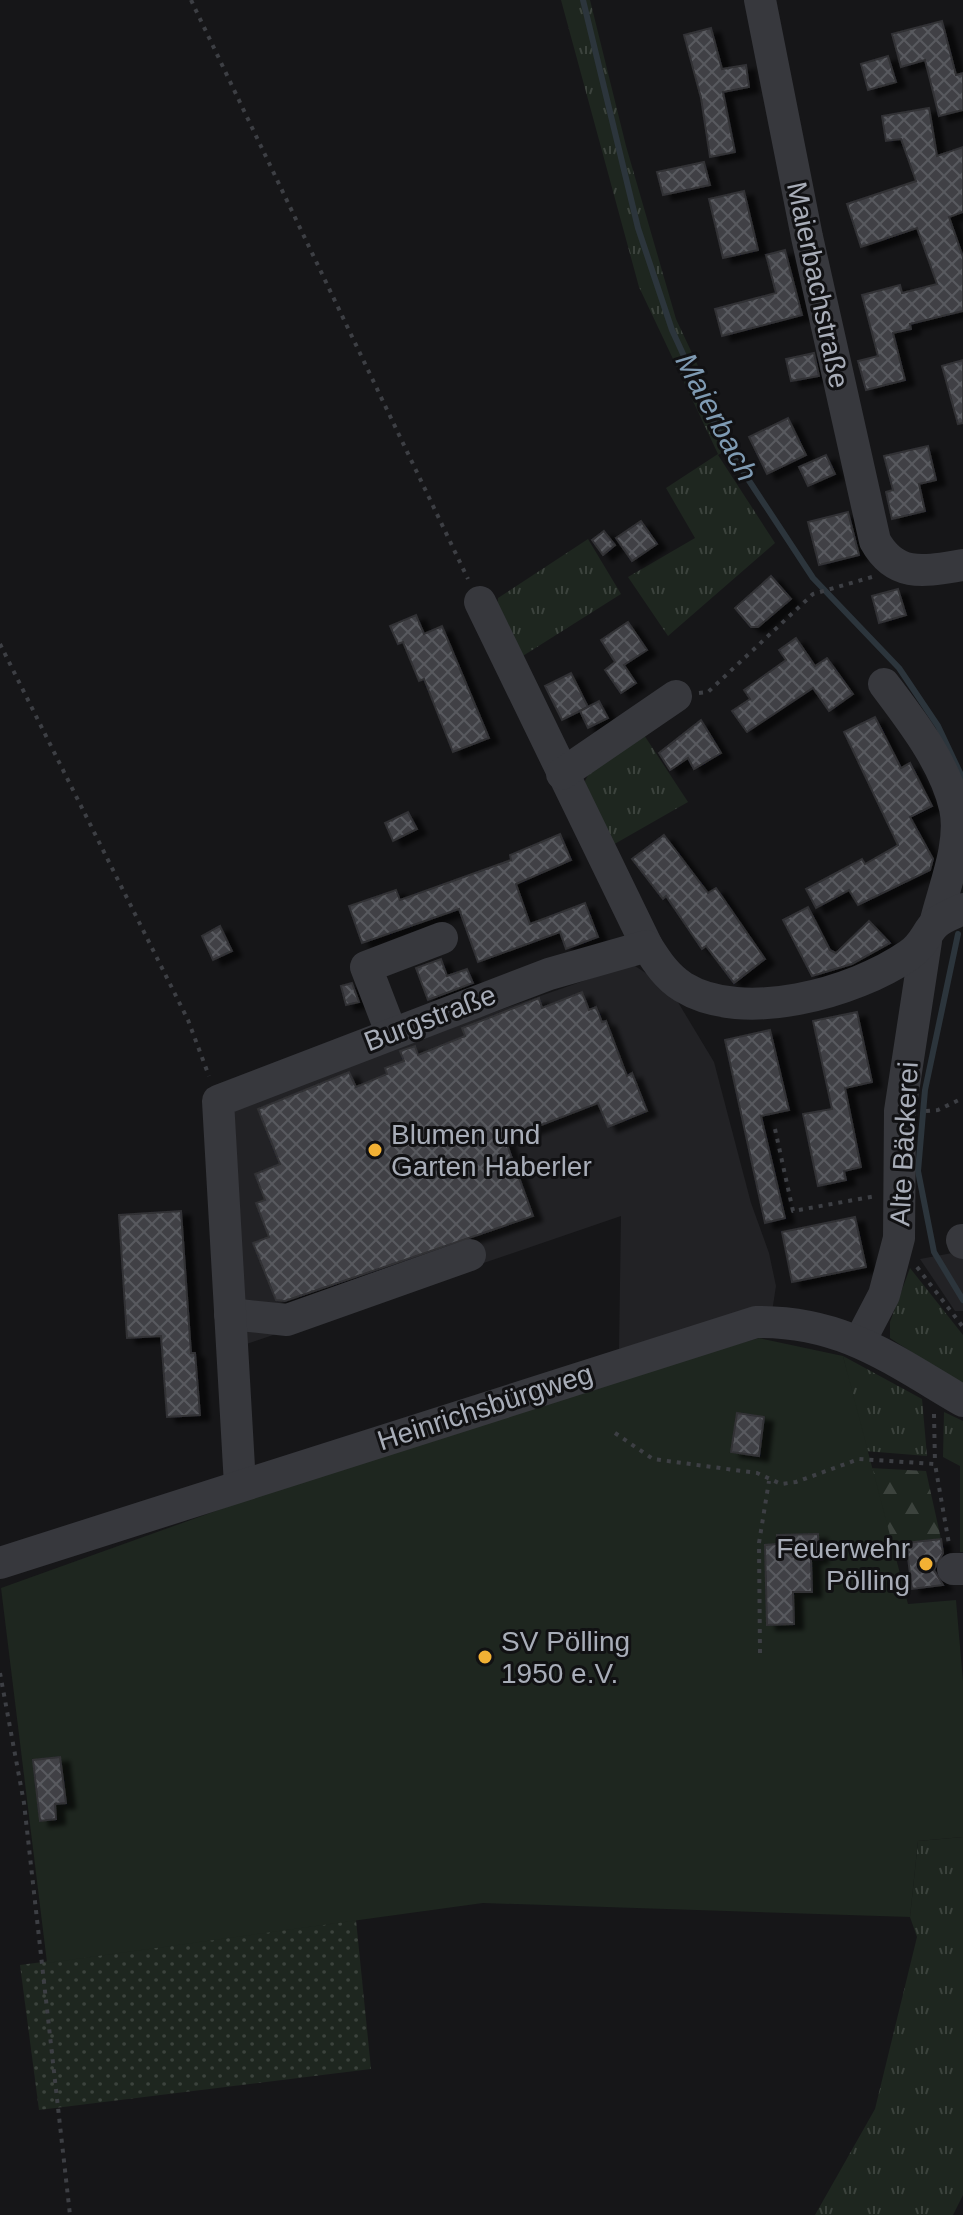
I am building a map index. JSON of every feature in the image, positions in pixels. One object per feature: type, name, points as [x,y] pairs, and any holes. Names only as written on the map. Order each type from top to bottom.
[{"type":"street","name":"Maierbachstraße","points":[[760,0],[875,541],[891,563],[918,570],[963,565]]},
{"type":"street","points":[[480,602],[647,946],[671,978],[703,997],[726,1003],[764,1004],[839,987],[885,969],[941,925]]},
{"type":"street","name":"Alte Bäckerei","points":[[860,1341],[884,1295],[899,1238],[900,1111],[941,925],[953,846],[955,809],[940,771],[910,718],[884,684]]},
{"type":"street","points":[[562,774],[676,696]]},
{"type":"street","points":[[391,1032],[366,967],[442,938]]},
{"type":"street","name":"Burgstraße","points":[[218,1101],[391,1032],[549,974],[647,946]]},
{"type":"street","points":[[218,1101],[240,1485]]},
{"type":"street","points":[[230,1314],[287,1320],[470,1255]]},
{"type":"street","name":"Heinrichsbürgweg","points":[[0,1563],[756,1322],[807,1325],[860,1341],[963,1401]]},
{"type":"path","points":[[191,0],[480,602]]},
{"type":"path","points":[[676,696],[708,692],[813,594],[856,583]]},
{"type":"path","points":[[0,644],[188,1020],[218,1101]]},
{"type":"path","points":[[938,1110],[963,1098]]},
{"type":"path","points":[[775,1129],[793,1211],[898,1192]]},
{"type":"path","points":[[899,1238],[963,1327]]},
{"type":"path","points":[[933,1384],[935,1464],[958,1569]]},
{"type":"path","points":[[615,1433],[653,1459],[757,1473],[769,1481],[796,1482],[859,1459],[935,1464]]},
{"type":"path","points":[[760,1653],[759,1543],[769,1481]]},
{"type":"path","points":[[0,1673],[24,1803],[70,2215]]},
{"type":"shaded area","points":[[632,964],[670,989],[714,1062],[751,1203],[769,1253],[776,1286],[772,1312],[619,1349],[621,1216],[241,1346],[229,1114],[239,1101]]},
{"type":"shaded area","points":[[963,1251],[963,1311],[955,1311],[920,1259]]},
{"type":"green space","points":[[561,0],[590,0],[626,146],[676,319],[735,445],[718,455],[775,543],[668,636],[628,577],[695,538],[666,488],[718,454],[639,287]]},
{"type":"green space","points":[[588,539],[621,594],[518,659],[497,614],[498,598]]},
{"type":"green space","points":[[644,735],[688,802],[611,846],[584,783],[591,769]]},
{"type":"green space","points":[[910,1268],[963,1335],[963,1386],[890,1338],[890,1322]]},
{"type":"green space","name":"SV Pölling 1950 e.V.","points":[[759,1338],[843,1356],[908,1604],[956,1600],[963,1681],[963,1837],[918,1841],[910,1917],[483,1903],[47,1963],[1,1588],[458,1424]]},
{"type":"green space","points":[[843,1356],[922,1399],[927,1456],[865,1451]]},
{"type":"green space","points":[[944,1412],[963,1421],[963,1552],[960,1552],[960,1466],[943,1457]]},
{"type":"green space","points":[[870,1468],[926,1471],[941,1539],[892,1545]]},
{"type":"green space","points":[[963,1837],[963,2195],[953,2215],[815,2215],[875,2109],[917,1937],[910,1917],[918,1841]]},
{"type":"green space","points":[[356,1920],[371,2069],[39,2110],[20,1965]]},
{"type":"building","points":[[942,21],[956,75],[963,73],[963,110],[939,116],[925,60],[901,67],[892,34]]},
{"type":"building","points":[[711,28],[722,69],[746,65],[749,87],[723,92],[735,152],[710,157],[701,98],[684,35]]},
{"type":"building","points":[[888,56],[896,82],[868,90],[861,64]]},
{"type":"building","points":[[929,108],[937,156],[963,147],[963,212],[949,217],[963,257],[963,311],[910,324],[911,329],[893,333],[905,380],[866,390],[858,361],[878,356],[862,295],[900,285],[902,293],[937,284],[917,228],[861,247],[847,204],[916,181],[901,139],[886,141],[882,116]]},
{"type":"building","points":[[704,162],[710,185],[663,195],[657,172]]},
{"type":"building","points":[[744,191],[758,250],[723,258],[709,199]]},
{"type":"building","points":[[785,250],[802,315],[722,336],[715,309],[776,293],[766,255]]},
{"type":"building","points":[[814,353],[819,376],[791,381],[786,359]]},
{"type":"building","points":[[963,360],[963,423],[958,424],[942,366]]},
{"type":"building","points":[[788,418],[806,455],[767,474],[749,437]]},
{"type":"building","points":[[928,446],[936,480],[919,484],[925,511],[892,519],[886,492],[893,490],[884,456]]},
{"type":"building","points":[[826,455],[835,474],[808,486],[799,467]]},
{"type":"building","points":[[848,512],[859,555],[819,565],[808,522]]},
{"type":"building","points":[[641,521],[657,544],[632,561],[616,538]]},
{"type":"building","points":[[604,531],[615,545],[603,555],[592,540]]},
{"type":"building","points":[[771,576],[791,599],[758,627],[751,627],[735,608]]},
{"type":"building","points":[[898,589],[906,615],[879,623],[872,596]]},
{"type":"building","points":[[416,615],[424,634],[442,626],[489,738],[453,752],[424,679],[419,681],[403,642],[398,644],[390,626]]},
{"type":"building","points":[[628,622],[647,650],[624,665],[636,683],[621,693],[605,670],[615,662],[601,640]]},
{"type":"building","points":[[796,638],[815,666],[827,658],[853,694],[829,711],[813,688],[747,732],[732,711],[750,699],[744,690],[786,660],[779,650]]},
{"type":"building","points":[[571,673],[588,707],[562,720],[545,686]]},
{"type":"building","points":[[599,701],[608,718],[588,728],[580,711]]},
{"type":"building","points":[[875,717],[901,768],[910,763],[932,806],[910,817],[933,859],[930,870],[858,905],[849,890],[816,908],[806,889],[862,859],[865,864],[898,845],[844,732]]},
{"type":"building","points":[[701,720],[721,753],[694,769],[688,758],[670,770],[659,753]]},
{"type":"building","points":[[408,812],[417,829],[393,841],[385,823]]},
{"type":"building","points":[[560,834],[571,860],[516,884],[530,924],[585,903],[598,937],[566,949],[560,932],[478,962],[459,909],[362,943],[349,906],[396,890],[400,900],[511,860],[510,855]]},
{"type":"building","points":[[664,835],[708,893],[716,888],[765,959],[734,983],[706,946],[702,949],[666,896],[663,899],[632,859]]},
{"type":"building","points":[[808,907],[830,950],[836,953],[869,921],[890,943],[852,964],[812,976],[783,920]]},
{"type":"building","points":[[220,926],[232,951],[213,960],[202,936]]},
{"type":"building","points":[[441,959],[447,976],[467,969],[473,983],[428,1000],[416,968]]},
{"type":"building","points":[[352,983],[359,1002],[346,1005],[341,986]]},
{"type":"building","name":"Blumen und Garten Haberler","points":[[582,992],[589,1010],[596,1007],[602,1022],[606,1021],[627,1076],[632,1073],[647,1111],[608,1127],[598,1103],[505,1139],[533,1216],[285,1301],[276,1300],[253,1243],[269,1237],[256,1203],[265,1200],[255,1174],[280,1164],[258,1109],[349,1072],[356,1087],[387,1074],[385,1068],[404,1061],[400,1051],[415,1046],[418,1055],[465,1036],[462,1028],[539,998],[542,1008]]},
{"type":"building","points":[[857,1012],[872,1082],[845,1088],[861,1167],[844,1171],[846,1180],[818,1186],[803,1114],[832,1109],[813,1021]]},
{"type":"building","points":[[770,1030],[789,1110],[761,1116],[785,1218],[765,1223],[725,1040]]},
{"type":"building","points":[[181,1211],[191,1353],[195,1353],[200,1415],[167,1417],[161,1336],[127,1338],[119,1215]]},
{"type":"building","points":[[855,1217],[866,1267],[792,1282],[782,1232]]},
{"type":"building","points":[[737,1413],[764,1417],[759,1456],[731,1452]]},
{"type":"building","points":[[818,1534],[819,1558],[811,1559],[812,1592],[793,1592],[794,1624],[767,1625],[765,1545],[777,1544],[777,1535]]},
{"type":"building","name":"Feuerwehr Pölling","points":[[941,1539],[943,1553],[934,1570],[943,1585],[912,1589],[906,1543]]},
{"type":"building","points":[[60,1757],[66,1803],[55,1804],[56,1819],[40,1821],[33,1760]]},
{"type":"waterway","name":"Maierbach","points":[[583,0],[638,228],[672,330],[723,441],[813,578],[899,668],[938,726],[963,779]]},
{"type":"waterway","name":"Maierbach","points":[[958,934],[925,1090],[918,1171],[934,1252],[963,1300]]},
{"type":"place","name":"Blumen und Garten Haberler","points":[[375,1150]]},
{"type":"place","name":"Feuerwehr Pölling","points":[[926,1564]]},
{"type":"place","name":"SV Pölling 1950 e.V.","points":[[485,1657]]}]
